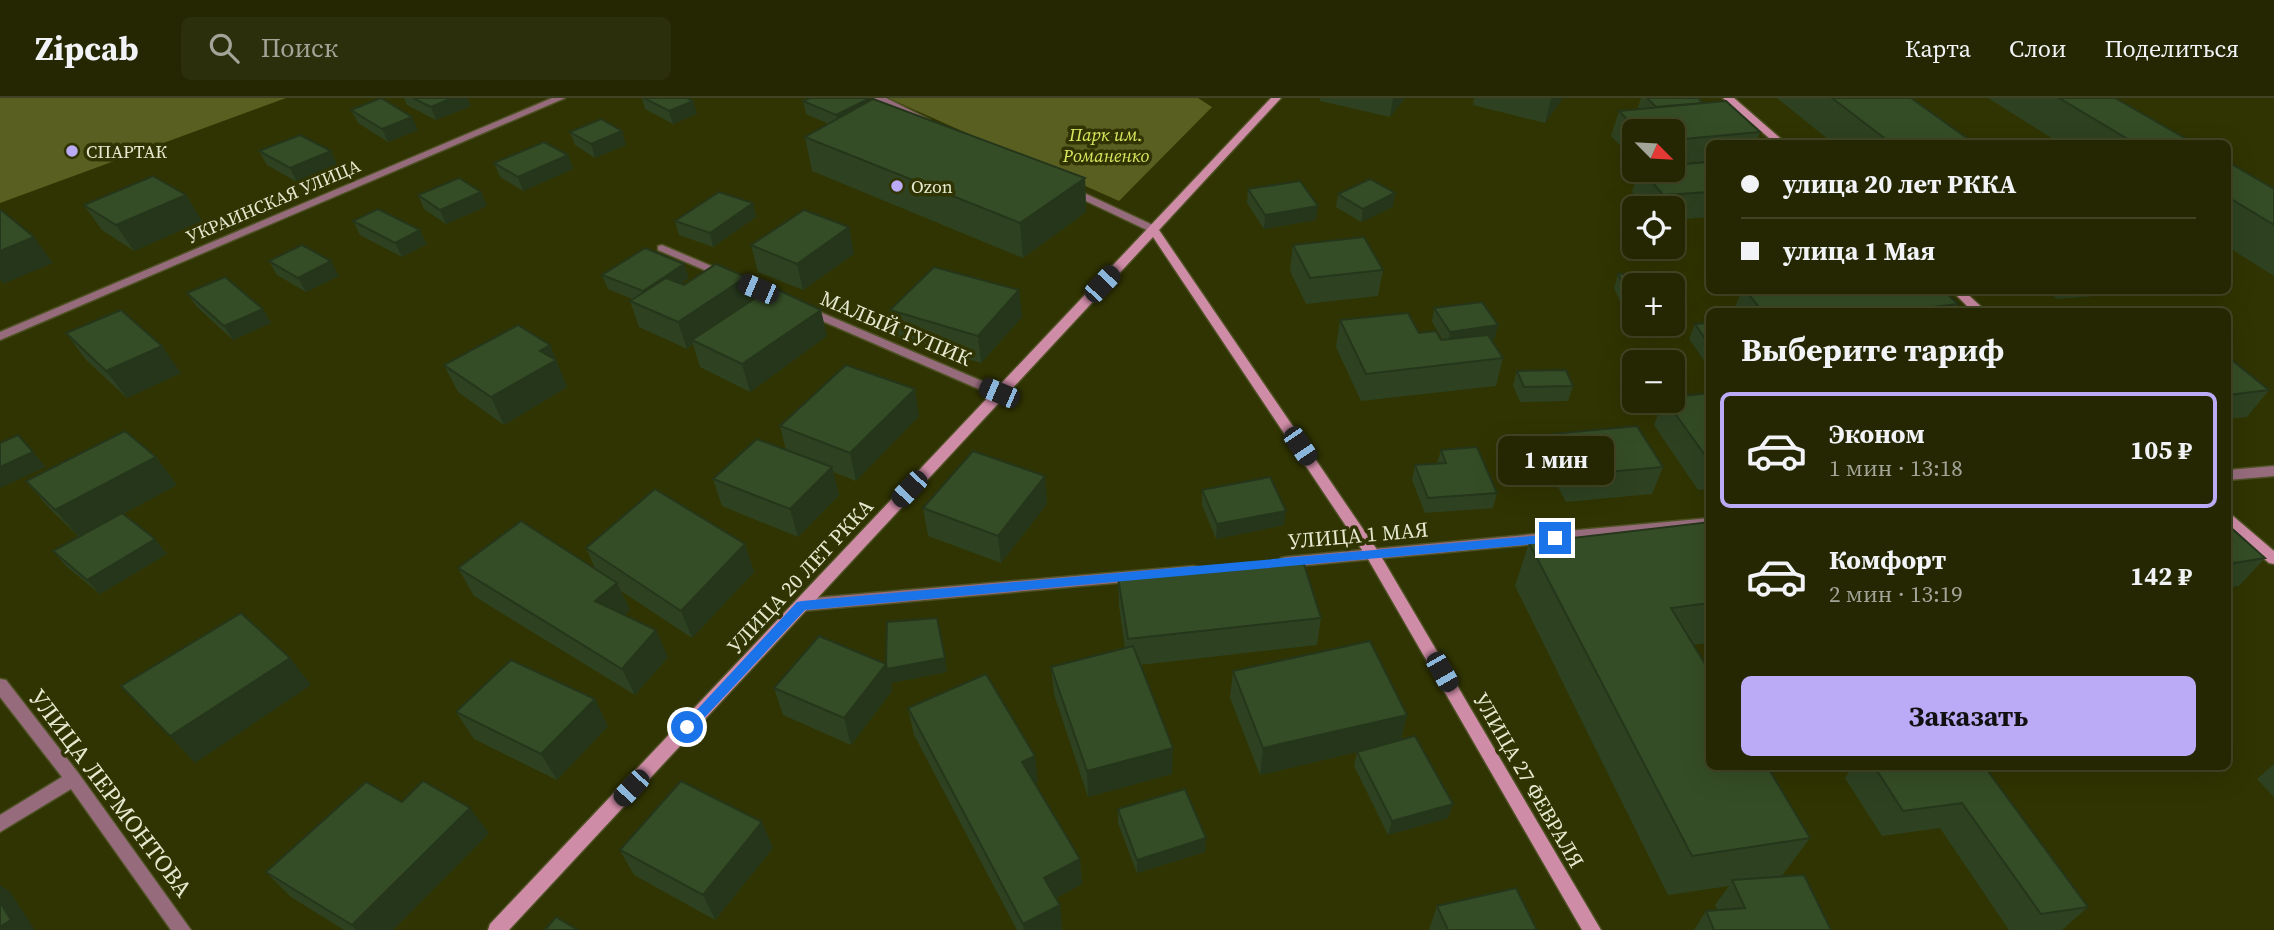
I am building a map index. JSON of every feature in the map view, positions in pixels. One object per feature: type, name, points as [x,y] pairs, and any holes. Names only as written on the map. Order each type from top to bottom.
[{"type":"street","name":"УКРАИНСКАЯ УЛИЦА","points":[[0,336],[560,98]]},
{"type":"street","points":[[878,98],[941,128]]},
{"type":"street","name":"УЛИЦА 20 ЛЕТ РККА","points":[[498,930],[1276,98]]},
{"type":"street","points":[[1728,98],[1777,140]]},
{"type":"street","points":[[1053,181],[1153,229]]},
{"type":"street","name":"УЛИЦА 27 ФЕВРАЛЯ","points":[[1153,229],[1373,555],[1592,930]]},
{"type":"street","name":"МАЛЫЙ ТУПИК","points":[[662,248],[787,302]]},
{"type":"street","points":[[1961,294],[1976,308]]},
{"type":"street","name":"МАЛЫЙ ТУПИК","points":[[800,307],[999,393]]},
{"type":"street","points":[[2231,475],[2274,471]]},
{"type":"street","name":"УЛИЦА 1 МАЯ","points":[[1264,564],[1706,523]]},
{"type":"street","points":[[2231,523],[2274,559]]},
{"type":"street","points":[[802,605],[1210,569]]},
{"type":"street","name":"УЛИЦА ЛЕРМОНТОВА","points":[[0,685],[73,779],[182,930]]},
{"type":"street","points":[[0,824],[73,779]]},
{"type":"green space","name":"СПАРТАК","points":[[0,98],[286,98],[0,203]]},
{"type":"green space","name":"Парк им. Романенко","points":[[888,98],[1198,98],[1212,107],[1119,201]]},
{"type":"building","points":[[381,98],[412,117],[382,129],[351,110]]},
{"type":"building","points":[[413,98],[452,98],[431,107]]},
{"type":"building","points":[[644,98],[687,98],[693,101],[669,111]]},
{"type":"building","points":[[810,98],[870,98],[836,115],[803,101]]},
{"type":"building","points":[[1647,98],[1698,98],[1703,103],[1656,107]]},
{"type":"building","points":[[1832,98],[1911,98],[1969,140],[1887,140]]},
{"type":"building","points":[[2059,98],[2115,98],[2188,140],[2129,140]]},
{"type":"building","points":[[873,99],[1085,178],[1020,223],[805,137]]},
{"type":"building","points":[[1726,101],[1760,132],[1685,139],[1685,119],[1627,119],[1619,111]]},
{"type":"building","points":[[601,119],[622,131],[591,144],[570,132]]},
{"type":"building","points":[[300,135],[331,151],[290,168],[259,151]]},
{"type":"building","points":[[544,142],[568,155],[518,177],[494,163]]},
{"type":"building","points":[[1706,162],[1706,192],[1663,195],[1652,182],[1685,182],[1685,164]]},
{"type":"building","points":[[2231,164],[2274,189],[2274,225],[2231,199]]},
{"type":"building","points":[[153,176],[186,195],[116,225],[84,205]]},
{"type":"building","points":[[459,178],[481,192],[440,210],[418,195]]},
{"type":"building","points":[[1370,179],[1395,193],[1363,209],[1338,194]]},
{"type":"building","points":[[1300,181],[1318,206],[1265,215],[1248,189]]},
{"type":"building","points":[[719,192],[753,203],[710,233],[675,221]]},
{"type":"building","points":[[378,209],[420,230],[395,243],[353,221]]},
{"type":"building","points":[[1,210],[34,237],[0,251]]},
{"type":"building","points":[[804,210],[849,227],[797,264],[751,245]]},
{"type":"building","points":[[1364,237],[1383,270],[1310,278],[1293,245]]},
{"type":"building","points":[[302,245],[331,261],[298,278],[269,261]]},
{"type":"building","points":[[645,248],[684,264],[643,291],[602,275]]},
{"type":"building","points":[[716,264],[746,277],[678,322],[630,301],[666,278],[684,285]]},
{"type":"building","points":[[934,267],[1019,290],[978,336],[890,310]]},
{"type":"building","points":[[225,277],[263,309],[224,326],[187,293]]},
{"type":"building","points":[[772,287],[821,310],[742,364],[692,340]]},
{"type":"building","points":[[1748,294],[1947,294],[1958,304],[1924,308],[1760,308]]},
{"type":"building","points":[[1482,302],[1498,325],[1450,332],[1434,308]]},
{"type":"building","points":[[121,310],[162,346],[106,371],[66,333]]},
{"type":"building","points":[[1408,313],[1419,333],[1436,331],[1441,340],[1488,335],[1503,358],[1366,374],[1340,320]]},
{"type":"building","points":[[1706,323],[1706,340],[1695,324]]},
{"type":"building","points":[[518,325],[550,345],[540,351],[556,360],[491,397],[444,365]]},
{"type":"building","points":[[2231,359],[2269,390],[2231,395]]},
{"type":"building","points":[[846,365],[915,389],[850,453],[780,426]]},
{"type":"building","points":[[1566,370],[1573,386],[1524,387],[1517,371]]},
{"type":"building","points":[[1706,393],[1706,456],[1675,413],[1685,413],[1685,396]]},
{"type":"building","points":[[1637,426],[1663,467],[1575,475],[1552,434]]},
{"type":"building","points":[[125,431],[156,457],[55,510],[26,481]]},
{"type":"building","points":[[18,435],[33,452],[0,467],[0,443]]},
{"type":"building","points":[[757,439],[832,467],[790,509],[713,479]]},
{"type":"building","points":[[1477,447],[1497,493],[1428,498],[1415,465],[1446,463],[1441,450]]},
{"type":"building","points":[[973,451],[1045,476],[998,536],[923,508]]},
{"type":"building","points":[[1270,477],[1286,511],[1217,524],[1202,490]]},
{"type":"building","points":[[655,489],[745,544],[681,611],[586,548]]},
{"type":"building","points":[[122,513],[155,539],[87,580],[53,551]]},
{"type":"building","points":[[521,521],[617,583],[595,601],[656,630],[622,669],[458,568]]},
{"type":"building","points":[[1706,522],[1706,604],[1671,608],[1706,665],[1706,770],[1769,770],[1810,838],[1692,856],[1529,543]]},
{"type":"building","points":[[2231,528],[2265,558],[2231,564]]},
{"type":"building","points":[[1302,558],[1321,618],[1128,639],[1118,578]]},
{"type":"building","points":[[241,613],[290,658],[170,736],[121,686]]},
{"type":"building","points":[[937,618],[945,658],[887,669],[887,622]]},
{"type":"building","points":[[819,636],[886,664],[844,718],[774,688]]},
{"type":"building","points":[[1370,641],[1407,715],[1263,748],[1233,671]]},
{"type":"building","points":[[1133,646],[1173,748],[1087,771],[1051,667]]},
{"type":"building","points":[[511,660],[595,699],[541,754],[456,712]]},
{"type":"building","points":[[986,674],[1035,756],[1022,762],[1080,859],[1044,878],[1060,905],[1023,924],[908,708]]},
{"type":"building","points":[[1415,736],[1453,804],[1392,821],[1357,752]]},
{"type":"building","points":[[1877,770],[1987,770],[2088,907],[2041,914],[1962,803],[1903,811]]},
{"type":"building","points":[[423,781],[470,808],[352,925],[266,872],[366,782],[402,802]]},
{"type":"building","points":[[681,781],[762,822],[703,895],[620,850]]},
{"type":"building","points":[[1185,789],[1206,838],[1137,860],[1118,809]]},
{"type":"building","points":[[1804,875],[1831,930],[1714,930],[1706,911],[1745,908],[1732,880]]},
{"type":"building","points":[[1516,888],[1537,930],[1448,930],[1437,906]]},
{"type":"building","points":[[0,902],[11,920],[0,927]]},
{"type":"building","points":[[556,917],[578,930],[545,930]]},
{"type":"place","name":"СПАРТАК","points":[[72,151]]},
{"type":"place","name":"Ozon","points":[[897,186]]},
{"type":"route","points":[[687,727],[802,605],[1555,538]]}]
